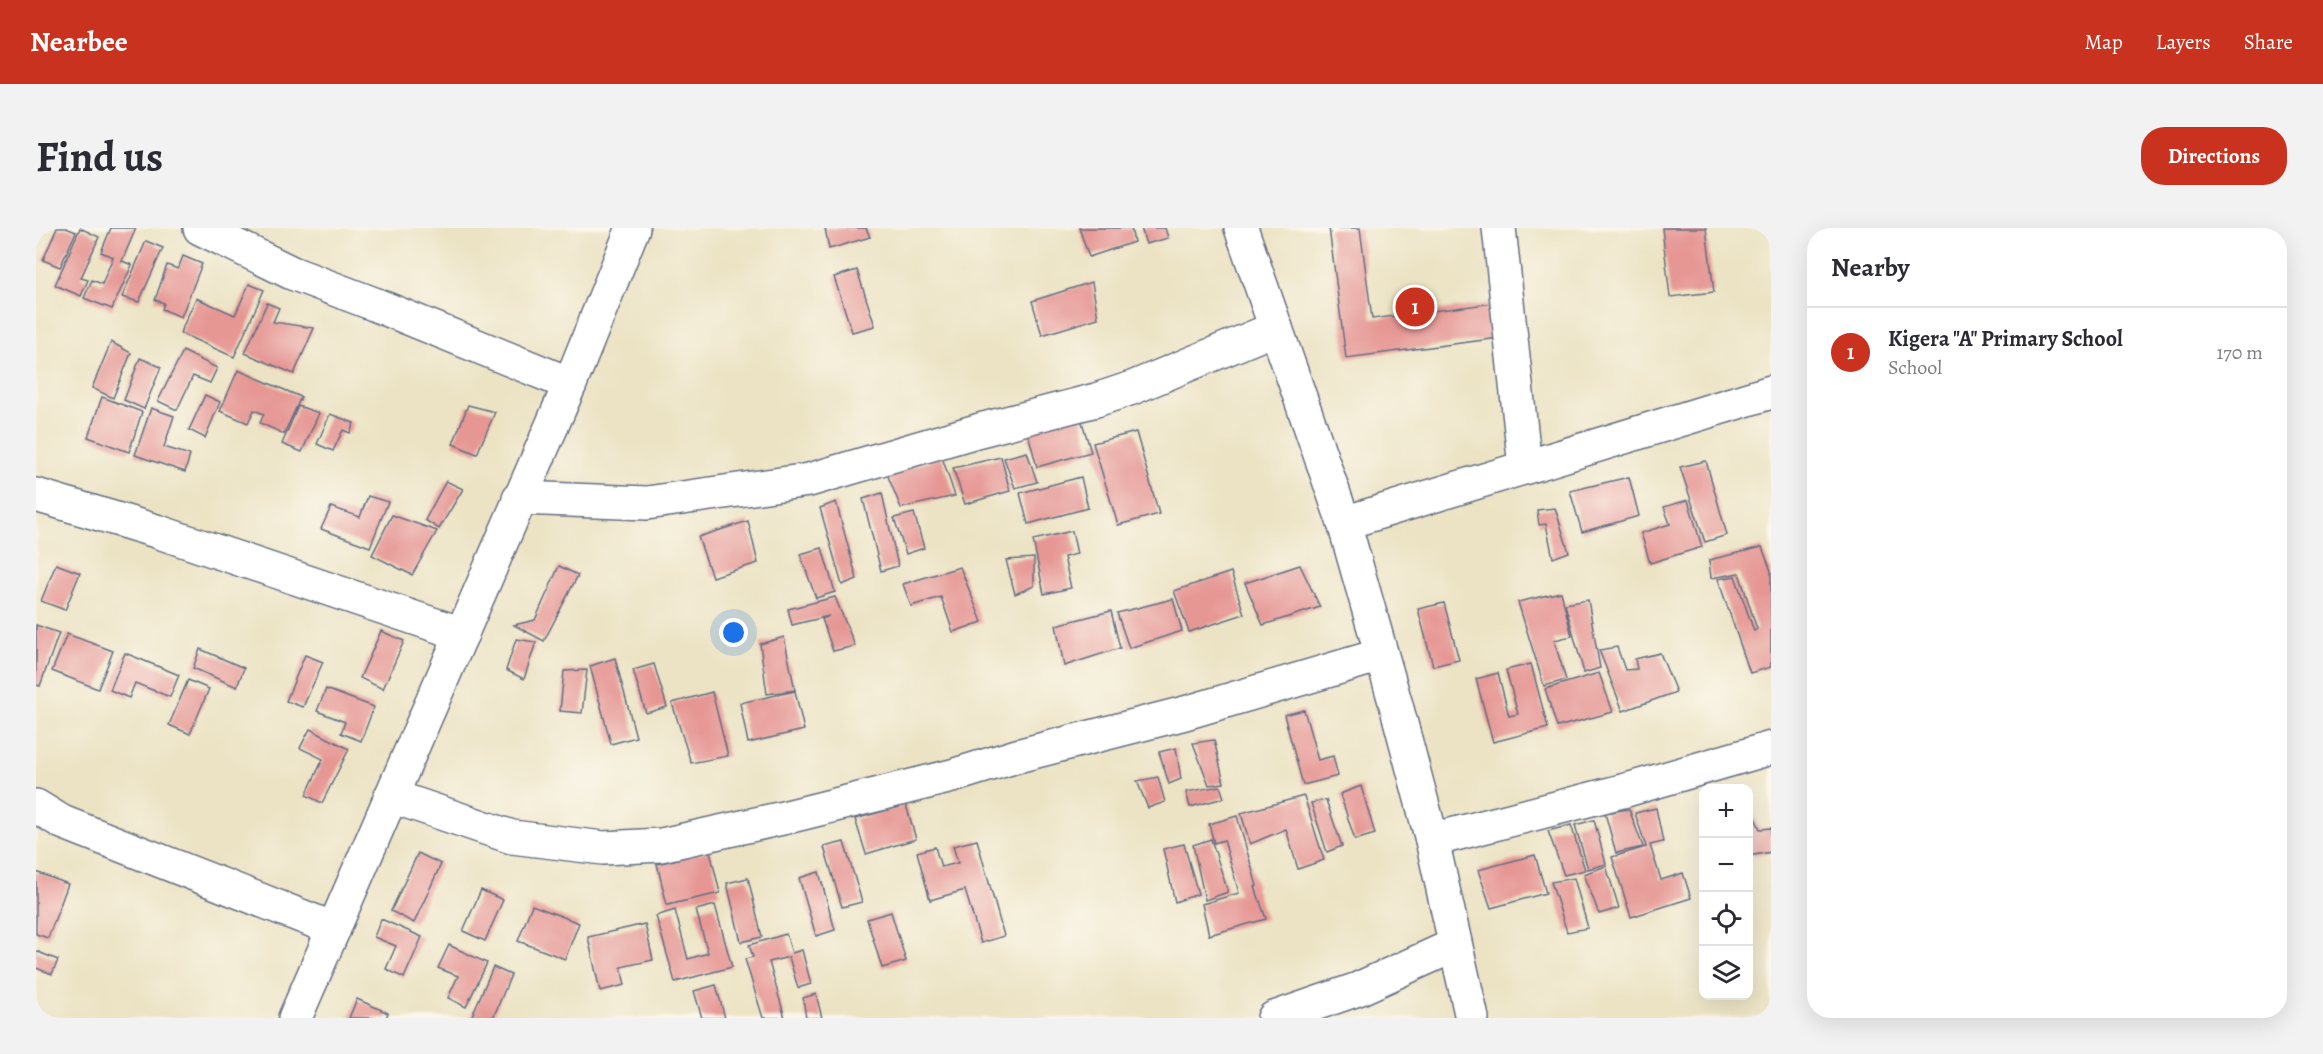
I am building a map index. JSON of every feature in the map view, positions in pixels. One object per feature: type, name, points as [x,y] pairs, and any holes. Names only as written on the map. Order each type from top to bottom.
[{"type":"street","points":[[200,228],[292,273],[375,304],[570,384]]},
{"type":"street","points":[[295,1018],[570,384],[633,228]]},
{"type":"street","points":[[1241,228],[1344,523],[1432,840],[1472,1018]]},
{"type":"street","points":[[1499,228],[1525,466]]},
{"type":"street","points":[[519,498],[647,503],[809,480],[980,430],[1096,400],[1132,388],[1276,328]]},
{"type":"street","points":[[1344,523],[1771,392]]},
{"type":"street","points":[[36,495],[156,531],[462,634]]},
{"type":"street","points":[[391,796],[512,837],[603,849],[661,845],[783,818],[952,776],[1017,756],[1185,713],[1381,655]]},
{"type":"street","points":[[1432,840],[1630,789],[1771,748]]},
{"type":"street","points":[[36,806],[62,822],[333,928]]},
{"type":"street","points":[[1274,1018],[1358,988],[1455,945]]},
{"type":"building","points":[[57,228],[66,228],[76,232],[60,267],[43,260]]},
{"type":"building","points":[[80,228],[99,237],[81,278],[88,280],[81,296],[55,285]]},
{"type":"building","points":[[111,228],[136,228],[122,261],[132,265],[112,309],[84,298],[92,280],[102,284],[113,257],[101,252]]},
{"type":"building","points":[[825,228],[866,228],[870,237],[829,249]]},
{"type":"building","points":[[1079,228],[1131,228],[1134,242],[1089,257]]},
{"type":"building","points":[[1141,228],[1165,228],[1168,238],[1146,244]]},
{"type":"building","points":[[1329,228],[1360,228],[1372,319],[1494,303],[1499,338],[1346,358]]},
{"type":"building","points":[[1662,228],[1706,228],[1714,292],[1670,297]]},
{"type":"building","points":[[146,241],[163,248],[139,302],[122,297]]},
{"type":"building","points":[[183,256],[202,264],[181,317],[162,309],[164,303],[155,300],[167,265],[178,269]]},
{"type":"building","points":[[857,270],[875,326],[852,332],[834,277]]},
{"type":"building","points":[[1092,282],[1098,318],[1042,335],[1032,301]]},
{"type":"building","points":[[249,284],[264,290],[234,357],[180,333],[196,298],[235,315]]},
{"type":"building","points":[[267,303],[279,308],[273,322],[314,328],[294,374],[245,353]]},
{"type":"building","points":[[111,342],[131,353],[113,398],[92,388]]},
{"type":"building","points":[[183,351],[217,368],[210,383],[193,376],[177,410],[158,401]]},
{"type":"building","points":[[140,358],[161,367],[144,409],[124,400]]},
{"type":"building","points":[[238,370],[301,397],[284,434],[260,423],[264,414],[254,410],[248,423],[220,411]]},
{"type":"building","points":[[205,395],[220,402],[205,438],[189,430]]},
{"type":"building","points":[[102,397],[142,412],[129,452],[88,437]]},
{"type":"building","points":[[468,405],[495,412],[477,454],[453,444]]},
{"type":"building","points":[[298,406],[319,413],[302,452],[282,444]]},
{"type":"building","points":[[151,408],[174,416],[164,447],[190,455],[185,472],[135,455]]},
{"type":"building","points":[[330,414],[354,423],[350,433],[343,430],[333,451],[317,444]]},
{"type":"building","points":[[1080,415],[1091,452],[1037,467],[1027,430]]},
{"type":"building","points":[[1136,432],[1159,514],[1118,525],[1093,443]]},
{"type":"building","points":[[1027,452],[1037,482],[1015,488],[1004,458]]},
{"type":"building","points":[[942,457],[955,496],[901,508],[887,474]]},
{"type":"building","points":[[1001,457],[1010,491],[965,504],[953,468]]},
{"type":"building","points":[[1706,461],[1727,535],[1705,542],[1680,467]]},
{"type":"building","points":[[1081,477],[1088,508],[1028,524],[1020,493]]},
{"type":"building","points":[[1629,477],[1639,516],[1582,532],[1570,491]]},
{"type":"building","points":[[446,481],[463,489],[439,529],[425,520]]},
{"type":"building","points":[[882,493],[898,566],[881,571],[863,499]]},
{"type":"building","points":[[368,496],[388,502],[370,547],[321,529],[331,507],[360,517]]},
{"type":"building","points":[[1688,500],[1702,547],[1650,563],[1641,533],[1670,524],[1664,507]]},
{"type":"building","points":[[836,502],[857,579],[842,585],[820,508]]},
{"type":"building","points":[[1555,508],[1569,552],[1553,558],[1546,524],[1539,525],[1537,510]]},
{"type":"building","points":[[914,513],[924,548],[906,554],[894,518]]},
{"type":"building","points":[[392,515],[437,531],[412,575],[372,555]]},
{"type":"building","points":[[748,521],[758,563],[712,577],[698,537]]},
{"type":"building","points":[[1072,531],[1077,554],[1064,557],[1071,588],[1044,594],[1033,540]]},
{"type":"building","points":[[1762,547],[1771,571],[1771,667],[1750,673],[1718,579],[1735,576],[1754,631],[1757,629],[1739,573],[1711,578],[1709,560]]},
{"type":"building","points":[[822,548],[835,592],[816,598],[800,554]]},
{"type":"building","points":[[1034,558],[1034,586],[1015,594],[1006,560]]},
{"type":"building","points":[[56,564],[80,573],[65,610],[41,601]]},
{"type":"building","points":[[1300,565],[1320,607],[1263,625],[1245,583]]},
{"type":"building","points":[[559,566],[578,575],[544,641],[514,625],[535,620]]},
{"type":"building","points":[[960,567],[982,622],[953,632],[941,597],[911,606],[903,584]]},
{"type":"building","points":[[1231,572],[1244,614],[1189,632],[1174,591]]},
{"type":"building","points":[[1561,592],[1572,636],[1554,640],[1566,680],[1544,686],[1518,602]]},
{"type":"building","points":[[835,597],[855,646],[833,651],[822,619],[829,616],[792,625],[788,609]]},
{"type":"building","points":[[1173,599],[1182,631],[1129,648],[1117,613]]},
{"type":"building","points":[[1588,600],[1600,668],[1584,673],[1565,604]]},
{"type":"building","points":[[1444,603],[1459,660],[1433,666],[1418,609]]},
{"type":"building","points":[[1111,611],[1120,648],[1064,666],[1056,625]]},
{"type":"building","points":[[36,625],[59,633],[40,686],[36,685]]},
{"type":"building","points":[[381,631],[404,641],[383,689],[360,678]]},
{"type":"building","points":[[67,634],[113,651],[98,689],[52,671]]},
{"type":"building","points":[[784,637],[795,690],[767,694],[760,644]]},
{"type":"building","points":[[516,639],[536,642],[524,679],[506,670]]},
{"type":"building","points":[[1617,647],[1625,670],[1637,669],[1635,659],[1660,653],[1676,692],[1623,711],[1599,650]]},
{"type":"building","points":[[200,649],[244,668],[237,687],[193,668]]},
{"type":"building","points":[[125,653],[179,675],[170,697],[135,683],[129,698],[110,690]]},
{"type":"building","points":[[305,655],[323,662],[303,707],[286,701]]},
{"type":"building","points":[[615,658],[636,737],[611,744],[590,666]]},
{"type":"building","points":[[654,664],[667,707],[646,713],[633,670]]},
{"type":"building","points":[[1531,664],[1548,728],[1493,742],[1476,679],[1498,673],[1509,716],[1518,714],[1506,670]]},
{"type":"building","points":[[587,670],[582,713],[560,711],[564,671]]},
{"type":"building","points":[[1599,673],[1613,712],[1557,727],[1545,689]]},
{"type":"building","points":[[188,680],[209,689],[190,734],[169,725]]},
{"type":"building","points":[[326,689],[374,707],[361,741],[341,733],[345,722],[317,711]]},
{"type":"building","points":[[795,691],[804,730],[748,743],[740,703]]},
{"type":"building","points":[[712,692],[728,756],[691,763],[672,703]]},
{"type":"building","points":[[1304,710],[1318,760],[1333,756],[1338,776],[1303,785],[1284,715]]},
{"type":"building","points":[[310,729],[349,749],[322,803],[306,795],[323,759],[300,748]]},
{"type":"building","points":[[1214,740],[1224,783],[1209,785],[1193,743]]},
{"type":"building","points":[[1176,748],[1181,779],[1169,784],[1159,752]]},
{"type":"building","points":[[1158,777],[1165,802],[1148,808],[1137,781]]},
{"type":"building","points":[[1220,786],[1224,798],[1190,807],[1186,792]]},
{"type":"building","points":[[1361,786],[1375,834],[1355,840],[1340,794]]},
{"type":"building","points":[[1304,796],[1324,860],[1298,869],[1286,829],[1250,844],[1241,813]]},
{"type":"building","points":[[1326,800],[1342,846],[1327,852],[1311,803]]},
{"type":"building","points":[[906,805],[916,839],[866,854],[855,819]]},
{"type":"building","points":[[1656,808],[1663,842],[1650,845],[1661,880],[1683,873],[1691,898],[1631,917],[1612,857],[1646,847],[1635,813]]},
{"type":"building","points":[[1629,809],[1643,847],[1616,853],[1605,813]]},
{"type":"building","points":[[1753,813],[1760,829],[1771,828],[1771,852],[1753,855]]},
{"type":"building","points":[[1237,816],[1257,886],[1255,887],[1266,919],[1209,935],[1202,904],[1239,893],[1224,840],[1214,843],[1209,824]]},
{"type":"building","points":[[1594,820],[1606,864],[1588,869],[1575,825]]},
{"type":"building","points":[[1571,825],[1585,870],[1564,875],[1548,831]]},
{"type":"building","points":[[1211,839],[1228,892],[1205,900],[1193,845]]},
{"type":"building","points":[[977,840],[1004,936],[981,943],[965,890],[930,900],[917,852],[935,847],[941,867],[958,863],[953,846]]},
{"type":"building","points":[[844,842],[862,902],[842,907],[824,847]]},
{"type":"building","points":[[1184,844],[1198,894],[1175,902],[1163,849]]},
{"type":"building","points":[[710,851],[720,893],[667,905],[657,864]]},
{"type":"building","points":[[418,853],[441,864],[414,923],[391,911]]},
{"type":"building","points":[[1535,855],[1546,893],[1491,908],[1478,870]]},
{"type":"building","points":[[1606,866],[1619,908],[1599,914],[1584,874]]},
{"type":"building","points":[[36,872],[68,884],[48,938],[36,934]]},
{"type":"building","points":[[819,872],[835,930],[816,936],[799,878]]},
{"type":"building","points":[[748,878],[762,937],[741,942],[727,883]]},
{"type":"building","points":[[1574,878],[1588,928],[1567,932],[1551,882]]},
{"type":"building","points":[[481,890],[503,900],[485,941],[463,931]]},
{"type":"building","points":[[532,905],[579,923],[565,959],[518,941]]},
{"type":"building","points":[[715,905],[732,967],[675,982],[656,916],[675,910],[688,959],[708,953],[696,910]]},
{"type":"building","points":[[891,912],[906,961],[882,968],[867,919]]},
{"type":"building","points":[[381,919],[422,937],[404,978],[386,969],[396,946],[374,937]]},
{"type":"building","points":[[645,924],[653,960],[621,967],[625,985],[600,991],[588,937]]},
{"type":"building","points":[[786,934],[792,953],[802,950],[811,984],[798,988],[789,957],[769,962],[785,1018],[763,1018],[745,959],[753,957],[749,945]]},
{"type":"building","points":[[449,945],[487,963],[466,1007],[448,998],[458,976],[438,968]]},
{"type":"building","points":[[36,951],[58,960],[52,974],[36,968]]},
{"type":"building","points":[[493,967],[511,975],[493,1018],[471,1018]]},
{"type":"building","points":[[716,985],[725,1018],[702,1018],[694,991]]},
{"type":"building","points":[[816,994],[822,1018],[806,1018],[803,998]]},
{"type":"building","points":[[357,999],[388,1013],[386,1018],[349,1018]]},
{"type":"place","name":"Kigera \"A\" Primary School","points":[[1415,307]]}]
